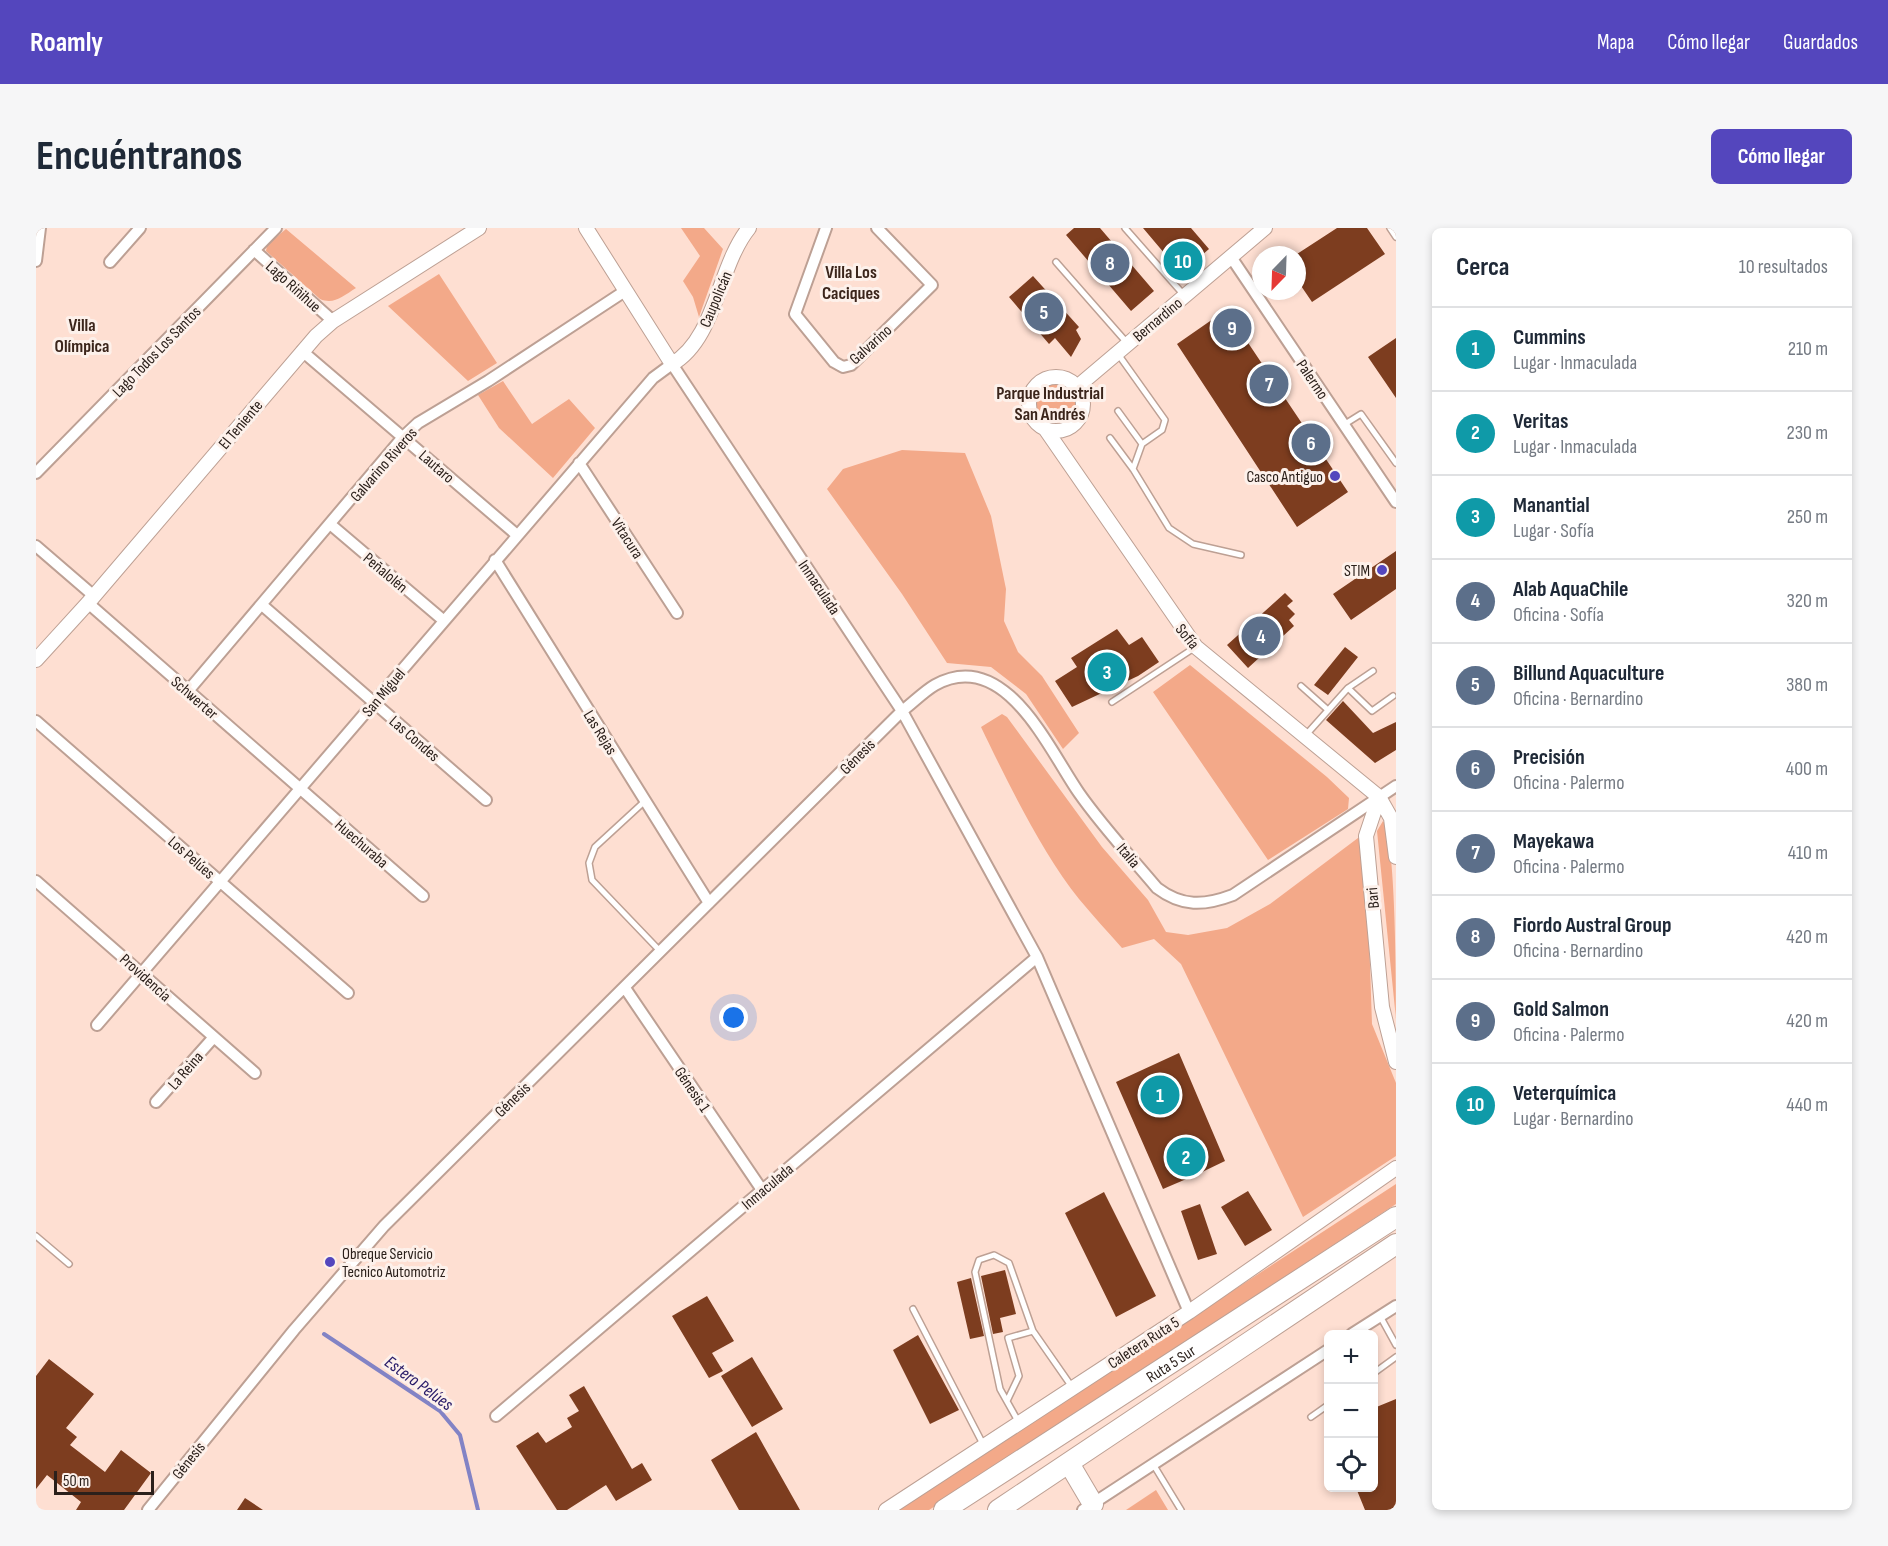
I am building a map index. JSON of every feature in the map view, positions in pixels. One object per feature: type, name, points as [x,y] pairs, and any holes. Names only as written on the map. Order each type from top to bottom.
[{"type":"highway","name":"Ruta 5 Sur","points":[[944,1510],[1396,1217]]},
{"type":"highway","name":"Ruta 5 Sur","points":[[998,1510],[1070,1465],[1396,1245]]},
{"type":"highway","points":[[1070,1465],[1088,1507]]},
{"type":"street","points":[[36,261],[40,228]]},
{"type":"street","points":[[110,262],[140,228]]},
{"type":"street","name":"Lago Todos Los Santos","points":[[36,473],[276,228]]},
{"type":"street","name":"El Teniente","points":[[36,660],[91,600],[302,351],[333,321],[479,228]]},
{"type":"street","name":"Inmaculada","points":[[586,228],[672,364],[903,711],[1037,957],[1189,1312]]},
{"type":"street","name":"Caupolicán","points":[[672,364],[684,357],[697,341],[736,250],[748,228]]},
{"type":"street","name":"Galvarino","points":[[825,228],[795,314],[834,362],[843,367],[851,364],[932,285],[878,228]]},
{"type":"street","name":"Bernardino","points":[[1077,387],[1265,228]]},
{"type":"street","name":"Lago Riñihue","points":[[255,250],[333,321]]},
{"type":"street","name":"Palermo","points":[[1231,257],[1396,502]]},
{"type":"street","name":"Galvarino Riveros","points":[[189,691],[403,437],[418,423],[488,381],[625,291]]},
{"type":"street","name":"Lautaro","points":[[302,351],[517,535]]},
{"type":"street","name":"San Miguel","points":[[98,1025],[302,790],[443,620],[579,463],[653,378],[672,364]]},
{"type":"street","points":[[1053,376],[1062,377],[1077,387],[1083,404],[1078,420],[1064,430],[1046,430],[1038,425],[1029,410],[1031,392],[1044,379],[1053,376]]},
{"type":"street","name":"Sofía","points":[[1046,430],[1196,647],[1303,738],[1379,797]]},
{"type":"street","name":"Vitacura","points":[[579,463],[677,613]]},
{"type":"street","name":"Peñalolén","points":[[330,524],[443,620]]},
{"type":"street","name":"Schwerter","points":[[36,546],[189,691],[302,790]]},
{"type":"street","name":"Las Rejas","points":[[495,560],[708,903]]},
{"type":"street","name":"Las Condes","points":[[262,605],[486,800]]},
{"type":"street","name":"Italia","points":[[903,711],[935,685],[957,679],[982,680],[1011,694],[1047,743],[1084,800],[1152,882],[1167,896],[1189,904],[1216,902],[1233,895],[1396,786]]},
{"type":"street","name":"Génesis","points":[[148,1510],[294,1330],[384,1226],[903,711]]},
{"type":"street","name":"Los Pelúes","points":[[36,721],[348,993]]},
{"type":"street","name":"Huechuraba","points":[[302,790],[423,896]]},
{"type":"street","points":[[1379,797],[1391,818],[1396,857]]},
{"type":"street","name":"Bari","points":[[1379,797],[1366,836],[1382,1007],[1388,1038],[1396,1062]]},
{"type":"street","name":"Providencia","points":[[36,881],[255,1073]]},
{"type":"street","name":"Inmaculada","points":[[496,1416],[1037,957]]},
{"type":"street","name":"Génesis 1","points":[[625,988],[762,1190]]},
{"type":"street","name":"La Reina","points":[[156,1102],[214,1037]]},
{"type":"street","name":"Caletera Ruta 5","points":[[886,1510],[1189,1312],[1396,1168]]},
{"type":"street","points":[[1359,1330],[1395,1309]]},
{"type":"street","points":[[1088,1507],[1324,1353]]},
{"type":"lane","points":[[1125,228],[1184,296]]},
{"type":"lane","points":[[1390,228],[1396,237]]},
{"type":"lane","points":[[1056,262],[1122,348],[1165,420],[1162,430],[1142,444],[1133,469]]},
{"type":"lane","points":[[1118,411],[1142,444]]},
{"type":"lane","points":[[1344,425],[1361,414],[1396,463]]},
{"type":"lane","points":[[1110,438],[1133,469],[1169,528],[1180,537],[1201,547],[1240,555]]},
{"type":"lane","points":[[1112,702],[1196,647]]},
{"type":"lane","points":[[1303,738],[1348,688],[1373,671]]},
{"type":"lane","points":[[1301,686],[1328,710]]},
{"type":"lane","points":[[1348,688],[1363,705],[1372,711],[1394,696]]},
{"type":"lane","points":[[646,800],[595,847],[589,863],[592,880],[660,951]]},
{"type":"lane","points":[[36,1236],[69,1264]]},
{"type":"lane","points":[[1019,1423],[1000,1389],[975,1272],[979,1260],[994,1255],[1009,1263],[1033,1331],[1072,1387]]},
{"type":"lane","points":[[913,1309],[984,1446]]},
{"type":"lane","points":[[1380,1316],[1396,1345]]},
{"type":"lane","points":[[1007,1401],[1019,1376],[1008,1338],[1033,1331]]},
{"type":"lane","points":[[1378,1370],[1396,1357]]},
{"type":"lane","points":[[1311,1417],[1324,1408]]},
{"type":"lane","points":[[1153,1464],[1181,1510]]},
{"type":"shaded area","points":[[681,228],[704,228],[723,249],[699,317],[693,297],[683,281],[700,256]]},
{"type":"shaded area","points":[[286,229],[356,288],[334,300],[320,299],[266,251],[267,245]]},
{"type":"shaded area","points":[[439,274],[497,363],[468,381],[388,306]]},
{"type":"shaded area","points":[[503,381],[532,424],[569,399],[595,428],[553,478],[499,428],[478,395]]},
{"type":"shaded area","points":[[1056,383],[1064,384],[1070,389],[1075,395],[1075,411],[1070,417],[1064,422],[1056,423],[1048,422],[1042,417],[1037,411],[1036,403],[1037,395],[1042,389],[1048,384]]},
{"type":"shaded area","points":[[902,450],[965,453],[991,516],[1006,589],[1004,621],[1018,652],[1042,676],[1079,733],[1063,749],[1026,694],[991,667],[947,663],[902,594],[827,489],[843,469]]},
{"type":"shaded area","points":[[1190,665],[1327,777],[1349,798],[1348,809],[1268,860],[1153,692]]},
{"type":"shaded area","points":[[1002,714],[1007,717],[1102,847],[1148,900],[1166,932],[1188,935],[1227,928],[1270,904],[1362,835],[1367,877],[1372,1024],[1396,1083],[1396,1156],[1303,1217],[1181,964],[1154,939],[1122,948],[1065,881],[1039,839],[981,727]]},
{"type":"shaded area","points":[[1383,821],[1391,854],[1393,882],[1396,1019],[1377,831]]},
{"type":"shaded area","points":[[1396,1184],[1396,1204],[929,1510],[897,1510]]},
{"type":"shaded area","points":[[1156,1490],[1168,1510],[1126,1510]]},
{"type":"building","points":[[1074,228],[1100,228],[1154,291],[1131,311],[1066,235]]},
{"type":"building","points":[[1143,228],[1191,228],[1209,249],[1181,273]]},
{"type":"building","points":[[1337,228],[1367,228],[1385,254],[1312,302],[1306,293],[1306,248]]},
{"type":"building","points":[[1033,276],[1079,327],[1076,330],[1081,339],[1071,357],[1055,338],[1049,344],[1009,297]]},
{"type":"building","points":[[1226,310],[1348,492],[1297,527],[1177,344]]},
{"type":"building","points":[[1396,338],[1396,398],[1368,357]]},
{"type":"building","name":"STIM","points":[[1396,551],[1396,589],[1351,620],[1333,594]]},
{"type":"building","points":[[1285,593],[1293,601],[1287,606],[1295,614],[1289,620],[1294,626],[1248,668],[1227,645]]},
{"type":"building","points":[[1117,629],[1129,645],[1142,637],[1159,662],[1138,676],[1072,707],[1055,681],[1077,667],[1071,658]]},
{"type":"building","points":[[1345,647],[1358,657],[1328,695],[1314,685]]},
{"type":"building","points":[[1343,701],[1373,733],[1396,722],[1396,750],[1375,763],[1326,720]]},
{"type":"building","points":[[1179,1053],[1225,1161],[1200,1173],[1187,1152],[1183,1154],[1191,1177],[1163,1189],[1116,1082]]},
{"type":"building","points":[[1248,1191],[1272,1230],[1245,1246],[1221,1207]]},
{"type":"building","points":[[1104,1192],[1156,1296],[1116,1317],[1065,1213]]},
{"type":"building","points":[[1200,1204],[1217,1254],[1198,1260],[1181,1211]]},
{"type":"building","points":[[1005,1270],[1016,1314],[1000,1318],[1003,1332],[993,1334],[981,1276]]},
{"type":"building","points":[[971,1278],[984,1336],[970,1339],[957,1282]]},
{"type":"building","points":[[707,1296],[734,1341],[712,1353],[723,1371],[709,1378],[672,1316]]},
{"type":"building","points":[[918,1335],[959,1410],[930,1424],[893,1350]]},
{"type":"building","points":[[752,1357],[783,1409],[752,1427],[721,1376]]},
{"type":"building","points":[[49,1359],[94,1394],[66,1428],[77,1437],[70,1445],[105,1472],[121,1450],[151,1473],[124,1510],[76,1510],[81,1502],[47,1475],[36,1489],[36,1376]]},
{"type":"building","points":[[584,1386],[632,1469],[642,1463],[652,1480],[616,1501],[606,1485],[567,1510],[557,1510],[516,1446],[538,1432],[546,1443],[572,1427],[567,1418],[579,1411],[569,1395]]},
{"type":"building","points":[[1396,1399],[1396,1510],[1365,1510],[1358,1492],[1378,1492],[1378,1406]]},
{"type":"building","points":[[756,1432],[800,1510],[739,1510],[711,1460]]},
{"type":"building","points":[[245,1498],[263,1510],[237,1510]]},
{"type":"waterway","name":"Estero Pelúes","points":[[324,1334],[440,1411],[460,1435],[478,1510]]},
{"type":"place","name":"Veterquímica","points":[[1183,261]]},
{"type":"place","name":"Fiordo Austral Group","points":[[1110,263]]},
{"type":"place","name":"Billund Aquaculture","points":[[1044,312]]},
{"type":"place","name":"Gold Salmon","points":[[1232,328]]},
{"type":"place","name":"Mayekawa","points":[[1269,384]]},
{"type":"place","name":"Precisión","points":[[1311,443]]},
{"type":"place","name":"Casco Antiguo","points":[[1335,476]]},
{"type":"place","name":"STIM","points":[[1382,570]]},
{"type":"place","name":"Alab AquaChile","points":[[1261,636]]},
{"type":"place","name":"Manantial","points":[[1107,672]]},
{"type":"place","name":"Cummins","points":[[1160,1095]]},
{"type":"place","name":"Veritas","points":[[1186,1157]]},
{"type":"place","name":"Obreque Servicio Tecnico Automotriz","points":[[330,1262]]},
{"type":"district","name":"Villa Los Caciques","points":[[851,282]]},
{"type":"district","name":"Villa Olímpica","points":[[82,335]]},
{"type":"district","name":"Parque Industrial San Andrés","points":[[1050,403]]}]
